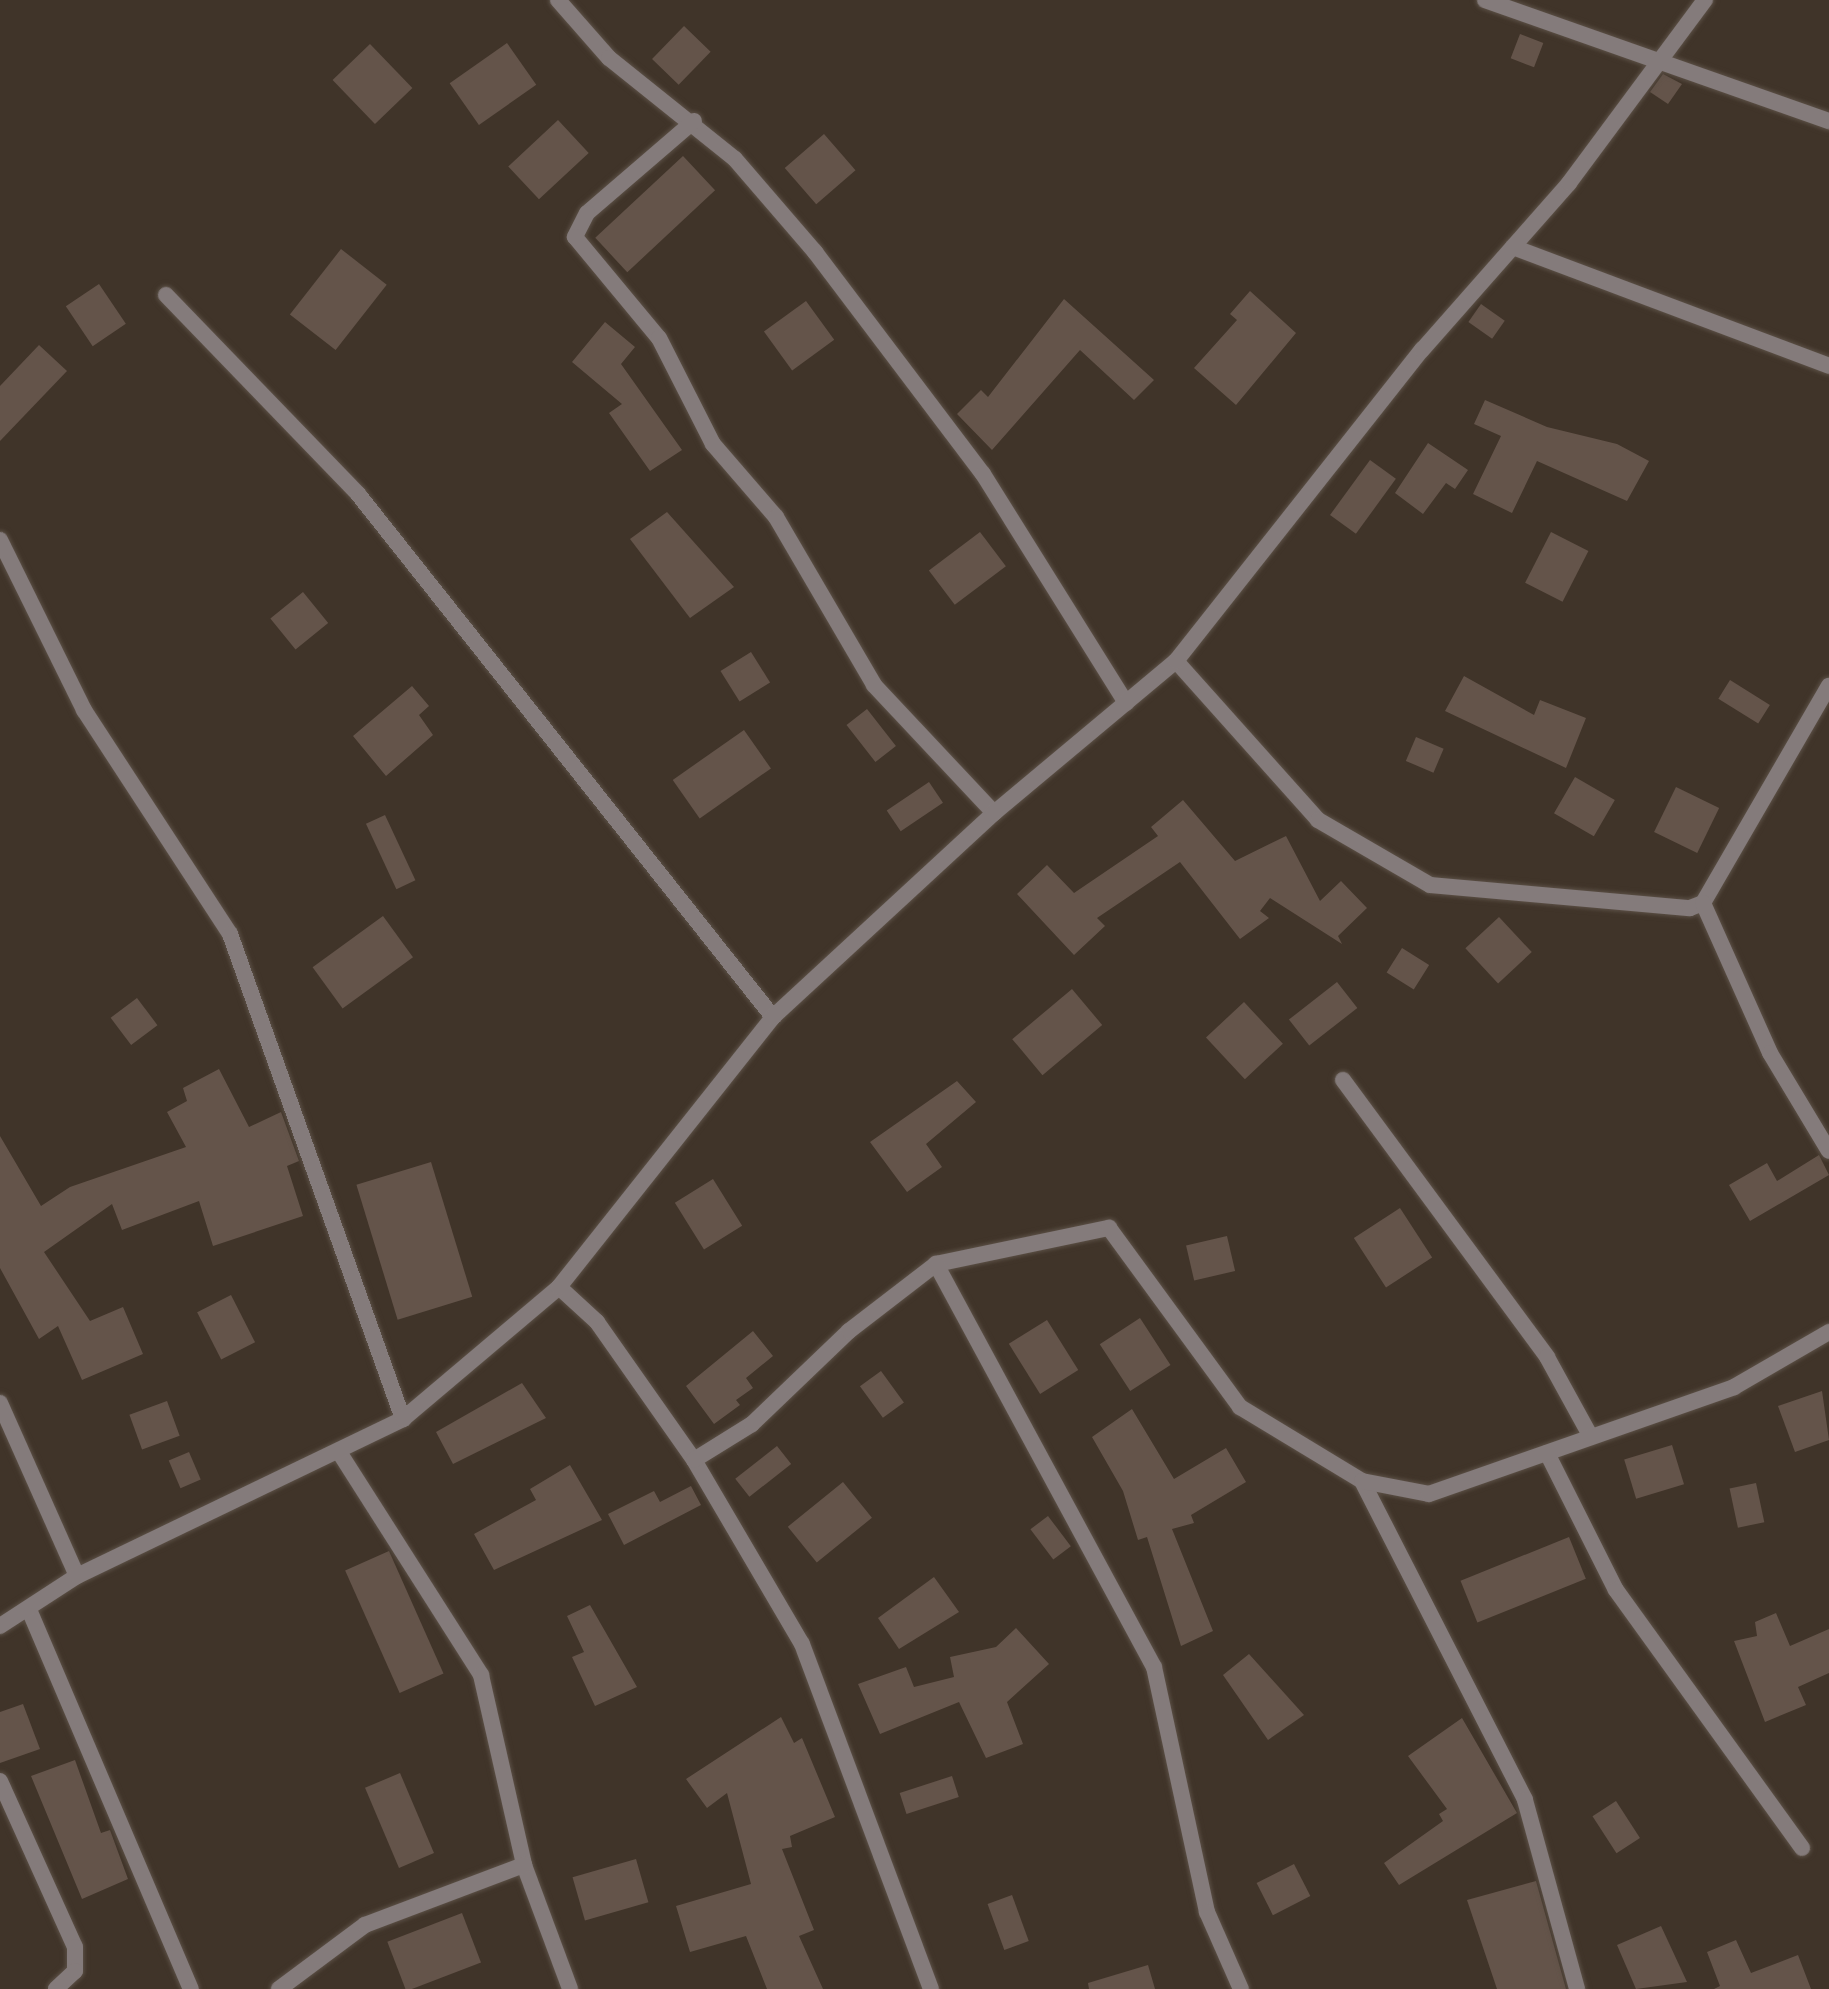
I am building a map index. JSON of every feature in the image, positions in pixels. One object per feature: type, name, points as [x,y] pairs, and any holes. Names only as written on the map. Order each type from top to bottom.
[{"type":"street","points":[[558,0],[609,58],[694,121],[815,252],[974,462],[1126,703]]},
{"type":"street","points":[[1485,0],[1829,121]]},
{"type":"street","points":[[0,1626],[30,1612],[77,1576],[341,1455],[403,1419],[559,1287],[773,1017],[994,813],[1176,661],[1422,350],[1513,247],[1705,0]]},
{"type":"street","points":[[694,121],[587,213],[575,237],[659,338],[713,444],[776,517],[874,685],[994,813]]},
{"type":"street","points":[[1513,247],[1829,366]]},
{"type":"street","points":[[166,295],[358,494],[773,1017]]},
{"type":"street","points":[[0,540],[84,710],[230,934],[403,1419]]},
{"type":"street","points":[[1176,661],[1318,820],[1430,885],[1703,903]]},
{"type":"street","points":[[1703,903],[1829,686]]},
{"type":"street","points":[[1703,903],[1770,1053],[1829,1151]]},
{"type":"street","points":[[1343,1080],[1547,1357],[1591,1437]]},
{"type":"street","points":[[694,1460],[752,1424],[849,1331],[936,1264],[1109,1228],[1240,1407],[1362,1481],[1429,1494],[1734,1387],[1829,1332]]},
{"type":"street","points":[[936,1264],[1154,1667],[1207,1912],[1241,1989]]},
{"type":"street","points":[[559,1287],[597,1322],[694,1460],[802,1644],[931,1989]]},
{"type":"street","points":[[0,1403],[77,1576]]},
{"type":"street","points":[[1547,1453],[1616,1590],[1802,1848]]},
{"type":"street","points":[[341,1455],[481,1675],[524,1865],[570,1989]]},
{"type":"street","points":[[1362,1481],[1525,1800],[1577,1989]]},
{"type":"street","points":[[30,1612],[191,1989]]},
{"type":"street","points":[[0,1781],[75,1947],[75,1971],[56,1989]]},
{"type":"street","points":[[279,1989],[365,1925],[524,1865]]},
{"type":"building","points":[[684,26],[711,52],[679,85],[652,59]]},
{"type":"building","points":[[1520,34],[1543,43],[1534,67],[1511,58]]},
{"type":"building","points":[[507,43],[536,85],[479,125],[450,83]]},
{"type":"building","points":[[370,44],[412,88],[375,124],[333,80]]},
{"type":"building","points":[[1663,74],[1682,84],[1668,104],[1650,92]]},
{"type":"building","points":[[558,120],[589,153],[539,199],[508,166]]},
{"type":"building","points":[[824,134],[855,170],[816,204],[785,168]]},
{"type":"building","points":[[683,156],[715,190],[627,272],[595,238]]},
{"type":"building","points":[[341,249],[387,285],[336,350],[290,314]]},
{"type":"building","points":[[99,284],[126,324],[93,346],[66,306]]},
{"type":"building","points":[[1250,291],[1296,333],[1236,405],[1194,368],[1237,320],[1230,314]]},
{"type":"building","points":[[1064,299],[1154,380],[1134,400],[1080,350],[992,450],[957,414],[981,390],[988,397]]},
{"type":"building","points":[[806,301],[834,340],[792,370],[764,332]]},
{"type":"building","points":[[1481,304],[1505,321],[1492,339],[1468,322]]},
{"type":"building","points":[[605,322],[635,347],[621,364],[682,450],[650,471],[609,413],[622,404],[572,362]]},
{"type":"building","points":[[39,345],[67,371],[0,441],[0,386]]},
{"type":"building","points":[[1485,400],[1547,427],[1617,444],[1649,461],[1627,501],[1537,461],[1512,513],[1473,494],[1501,436],[1474,424]]},
{"type":"building","points":[[1428,443],[1468,470],[1455,489],[1446,483],[1423,514],[1395,493]]},
{"type":"building","points":[[1370,460],[1396,479],[1356,534],[1330,515]]},
{"type":"building","points":[[667,512],[734,587],[690,618],[630,539]]},
{"type":"building","points":[[980,532],[1006,566],[955,605],[929,571]]},
{"type":"building","points":[[1551,532],[1588,551],[1563,602],[1525,583]]},
{"type":"building","points":[[303,592],[328,623],[296,650],[270,618]]},
{"type":"building","points":[[751,652],[770,683],[740,702],[720,671]]},
{"type":"building","points":[[1464,676],[1534,715],[1540,700],[1586,718],[1566,768],[1445,711]]},
{"type":"building","points":[[1730,680],[1770,705],[1758,724],[1718,699]]},
{"type":"building","points":[[412,686],[429,706],[419,715],[433,735],[386,776],[353,736]]},
{"type":"building","points":[[867,709],[896,746],[875,762],[847,725]]},
{"type":"building","points":[[744,730],[771,769],[700,818],[673,780]]},
{"type":"building","points":[[1416,737],[1444,749],[1433,773],[1406,761]]},
{"type":"building","points":[[1575,777],[1615,800],[1594,836],[1554,813]]},
{"type":"building","points":[[929,782],[943,803],[901,831],[887,811]]},
{"type":"building","points":[[1676,787],[1719,808],[1697,853],[1654,832]]},
{"type":"building","points":[[1183,800],[1235,861],[1286,836],[1320,901],[1341,881],[1367,908],[1338,936],[1342,944],[1270,898],[1260,911],[1269,918],[1240,939],[1180,862],[1097,918],[1105,926],[1074,955],[1017,894],[1047,865],[1074,893],[1158,836],[1151,827]]},
{"type":"building","points":[[385,815],[415,880],[396,889],[366,824]]},
{"type":"building","points":[[383,916],[413,957],[343,1008],[313,967]]},
{"type":"building","points":[[1499,917],[1532,952],[1498,983],[1465,948]]},
{"type":"building","points":[[1402,948],[1429,965],[1414,990],[1387,973]]},
{"type":"building","points":[[1337,982],[1357,1008],[1309,1046],[1289,1020]]},
{"type":"building","points":[[1072,989],[1102,1025],[1042,1075],[1012,1039]]},
{"type":"building","points":[[137,998],[157,1025],[131,1045],[111,1018]]},
{"type":"building","points":[[1244,1002],[1283,1044],[1245,1079],[1206,1037]]},
{"type":"building","points":[[219,1069],[249,1127],[281,1112],[299,1161],[287,1166],[303,1216],[213,1246],[199,1201],[122,1230],[112,1204],[44,1252],[90,1321],[123,1307],[143,1354],[82,1380],[58,1326],[39,1339],[0,1268],[0,1136],[41,1206],[70,1187],[186,1147],[167,1112],[187,1101],[183,1088]]},
{"type":"building","points":[[957,1081],[976,1102],[926,1144],[942,1167],[907,1192],[870,1142]]},
{"type":"building","points":[[1819,1155],[1829,1175],[1750,1221],[1729,1185],[1767,1163],[1777,1181]]},
{"type":"building","points":[[431,1162],[472,1297],[398,1320],[356,1185]]},
{"type":"building","points":[[713,1179],[742,1226],[704,1249],[675,1203]]},
{"type":"building","points":[[1400,1208],[1432,1257],[1386,1287],[1354,1238]]},
{"type":"building","points":[[1227,1236],[1235,1271],[1194,1281],[1186,1245]]},
{"type":"building","points":[[231,1295],[255,1342],[221,1359],[197,1312]]},
{"type":"building","points":[[1140,1318],[1170,1365],[1130,1391],[1100,1344]]},
{"type":"building","points":[[1047,1320],[1078,1370],[1040,1394],[1009,1344]]},
{"type":"building","points":[[753,1331],[773,1356],[746,1378],[753,1388],[736,1400],[740,1405],[714,1424],[686,1386]]},
{"type":"building","points":[[881,1371],[904,1403],[883,1418],[860,1386]]},
{"type":"building","points":[[522,1383],[546,1418],[453,1464],[436,1432]]},
{"type":"building","points":[[1822,1391],[1829,1440],[1795,1452],[1778,1406]]},
{"type":"building","points":[[167,1401],[180,1436],[142,1449],[129,1415]]},
{"type":"building","points":[[1132,1409],[1174,1479],[1226,1448],[1246,1482],[1191,1515],[1194,1523],[1172,1529],[1213,1631],[1181,1646],[1147,1537],[1138,1540],[1123,1491],[1092,1437]]},
{"type":"building","points":[[1672,1445],[1684,1484],[1636,1499],[1624,1460]]},
{"type":"building","points":[[777,1446],[791,1464],[749,1497],[735,1479]]},
{"type":"building","points":[[189,1452],[201,1480],[180,1488],[169,1461]]},
{"type":"building","points":[[570,1465],[602,1520],[494,1570],[474,1534],[536,1500],[530,1489]]},
{"type":"building","points":[[843,1482],[872,1518],[817,1562],[788,1527]]},
{"type":"building","points":[[1756,1483],[1764,1522],[1738,1528],[1730,1489]]},
{"type":"building","points":[[691,1486],[701,1505],[624,1545],[608,1514],[654,1491],[660,1502]]},
{"type":"building","points":[[1048,1516],[1071,1546],[1053,1560],[1030,1529]]},
{"type":"building","points":[[1569,1537],[1586,1579],[1477,1623],[1461,1581]]},
{"type":"building","points":[[389,1551],[444,1673],[400,1693],[345,1571]]},
{"type":"building","points":[[934,1577],[959,1612],[899,1649],[878,1618]]},
{"type":"building","points":[[590,1605],[637,1687],[595,1706],[572,1657],[584,1652],[567,1616]]},
{"type":"building","points":[[1776,1613],[1790,1646],[1829,1629],[1829,1673],[1798,1687],[1806,1705],[1765,1722],[1734,1641],[1757,1636],[1755,1622]]},
{"type":"building","points":[[1016,1628],[1049,1664],[1007,1702],[1023,1744],[986,1758],[959,1702],[880,1734],[858,1684],[906,1667],[914,1687],[954,1677],[950,1657],[996,1647]]},
{"type":"building","points":[[1249,1654],[1304,1715],[1268,1740],[1223,1675]]},
{"type":"building","points":[[23,1704],[40,1749],[0,1763],[0,1712]]},
{"type":"building","points":[[781,1717],[794,1743],[802,1738],[835,1817],[790,1836],[792,1847],[782,1849],[814,1930],[799,1936],[823,1989],[767,1989],[746,1936],[690,1952],[676,1906],[751,1884],[727,1793],[707,1808],[686,1779]]},
{"type":"building","points":[[1462,1718],[1517,1813],[1399,1885],[1384,1863],[1443,1821],[1439,1814],[1447,1809],[1408,1756]]},
{"type":"building","points":[[75,1760],[101,1833],[110,1830],[128,1879],[82,1899],[31,1776]]},
{"type":"building","points":[[400,1773],[434,1853],[399,1868],[365,1788]]},
{"type":"building","points":[[952,1776],[959,1797],[906,1814],[900,1793]]},
{"type":"building","points":[[1616,1801],[1640,1838],[1616,1853],[1593,1816]]},
{"type":"building","points":[[636,1859],[648,1902],[585,1920],[573,1877]]},
{"type":"building","points":[[1294,1864],[1310,1896],[1273,1915],[1257,1883]]},
{"type":"building","points":[[1536,1881],[1566,1989],[1497,1989],[1467,1900]]},
{"type":"building","points":[[1012,1895],[1029,1941],[1004,1950],[988,1904]]},
{"type":"building","points":[[462,1913],[481,1962],[405,1989],[387,1942]]},
{"type":"building","points":[[1661,1926],[1687,1982],[1636,1989],[1617,1945]]},
{"type":"building","points":[[1736,1940],[1751,1973],[1798,1955],[1811,1989],[1714,1989],[1720,1986],[1707,1952]]},
{"type":"building","points":[[1148,1965],[1155,1989],[1089,1989],[1088,1983]]}]
